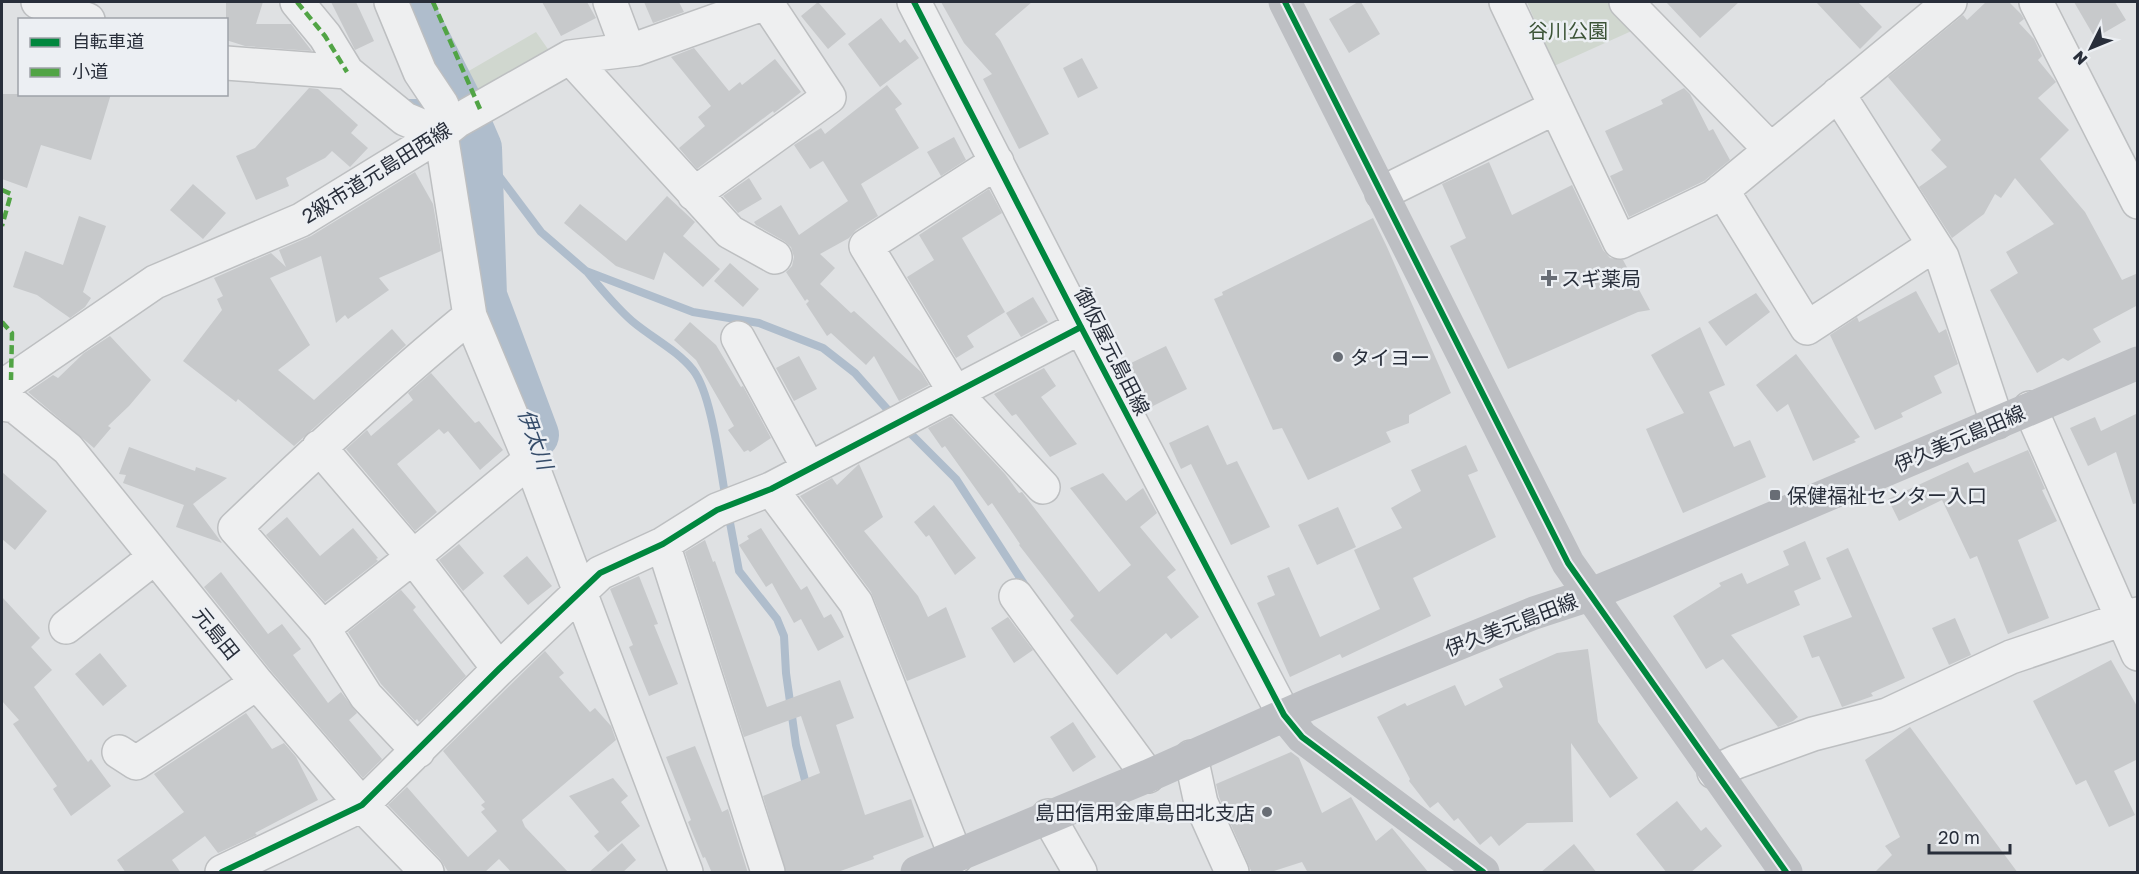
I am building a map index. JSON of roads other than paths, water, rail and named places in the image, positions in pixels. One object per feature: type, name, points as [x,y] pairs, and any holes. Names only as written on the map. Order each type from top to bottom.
[{"type":"main road","points":[[1285,2],[1568,563],[1786,873]]},
{"type":"main road","name":"伊久美元島田線","points":[[917,873],[1048,816],[1148,776],[1284,715],[1534,613],[1589,595],[2138,363]]},
{"type":"main road","points":[[1284,715],[1302,737],[1484,873]]},
{"type":"street","points":[[38,2],[82,18]]},
{"type":"street","points":[[297,2],[325,36],[346,72],[405,119],[441,134]]},
{"type":"street","points":[[391,2],[420,72],[442,105],[441,134],[470,316],[530,460],[589,584],[686,873]]},
{"type":"street","points":[[610,2],[628,50]]},
{"type":"street","points":[[694,194],[828,97],[767,2]]},
{"type":"street","name":"2級市道元島田西線","points":[[2,387],[155,282],[301,220],[441,134],[457,121],[570,57],[636,49],[767,2]]},
{"type":"street","name":"御仮屋元島田線","points":[[914,2],[1284,715]]},
{"type":"street","points":[[1506,2],[1620,242],[1714,197],[1950,2]]},
{"type":"street","points":[[1626,2],[1771,150]]},
{"type":"street","points":[[2036,2],[2138,202]]},
{"type":"street","points":[[570,57],[730,232],[775,257]]},
{"type":"street","points":[[228,63],[346,72]]},
{"type":"street","points":[[1838,94],[1942,257],[1997,422]]},
{"type":"street","points":[[1382,193],[1556,107]]},
{"type":"street","points":[[997,162],[866,246],[956,394],[1043,487]]},
{"type":"street","points":[[1722,190],[1807,328],[1934,245]]},
{"type":"street","points":[[418,751],[366,696],[323,628],[235,528],[406,368],[470,316]]},
{"type":"street","points":[[222,873],[362,805],[499,669],[589,584],[726,507],[771,489],[809,470],[1081,327]]},
{"type":"street","points":[[738,338],[809,470]]},
{"type":"street","name":"元島田","points":[[2,404],[15,406],[68,449],[257,683],[362,805],[427,873]]},
{"type":"street","points":[[2030,408],[2130,617],[2138,654]]},
{"type":"street","points":[[319,447],[413,557],[499,669]]},
{"type":"street","points":[[323,628],[530,460]]},
{"type":"street","points":[[771,489],[856,603],[956,857]]},
{"type":"street","points":[[663,544],[768,873]]},
{"type":"street","points":[[66,627],[155,556]]},
{"type":"street","points":[[1016,596],[1148,776]]},
{"type":"street","points":[[1714,772],[1813,734],[1887,715],[2011,657],[2130,617]]},
{"type":"street","points":[[119,752],[136,763],[257,683]]},
{"type":"street","points":[[1191,757],[1201,803],[1232,873]]},
{"type":"street","points":[[1048,816],[1080,873]]},
{"type":"waterway","name":"伊太川","points":[[407,2],[459,104],[478,148],[483,296],[535,435]]},
{"type":"waterway","points":[[401,100],[404,103],[432,103]]},
{"type":"waterway","points":[[478,148],[541,232],[586,271],[693,312],[759,323],[823,348],[855,373],[895,418]]},
{"type":"waterway","points":[[588,273],[626,316],[680,356],[700,381],[710,413],[726,500]]},
{"type":"waterway","points":[[904,427],[956,479],[1028,590]]},
{"type":"waterway","points":[[728,512],[739,571],[777,619],[784,636],[786,673],[796,745],[807,788]]},
{"type":"place","name":"スギ薬局","points":[[1549,278]]},
{"type":"place","name":"タイヨー","points":[[1338,357]]},
{"type":"place","name":"保健福祉センター入口","points":[[1775,495]]},
{"type":"place","name":"島田信用金庫島田北支店","points":[[1267,812]]},
{"type":"park label","name":"谷川公園","points":[[1568,30]]}]
